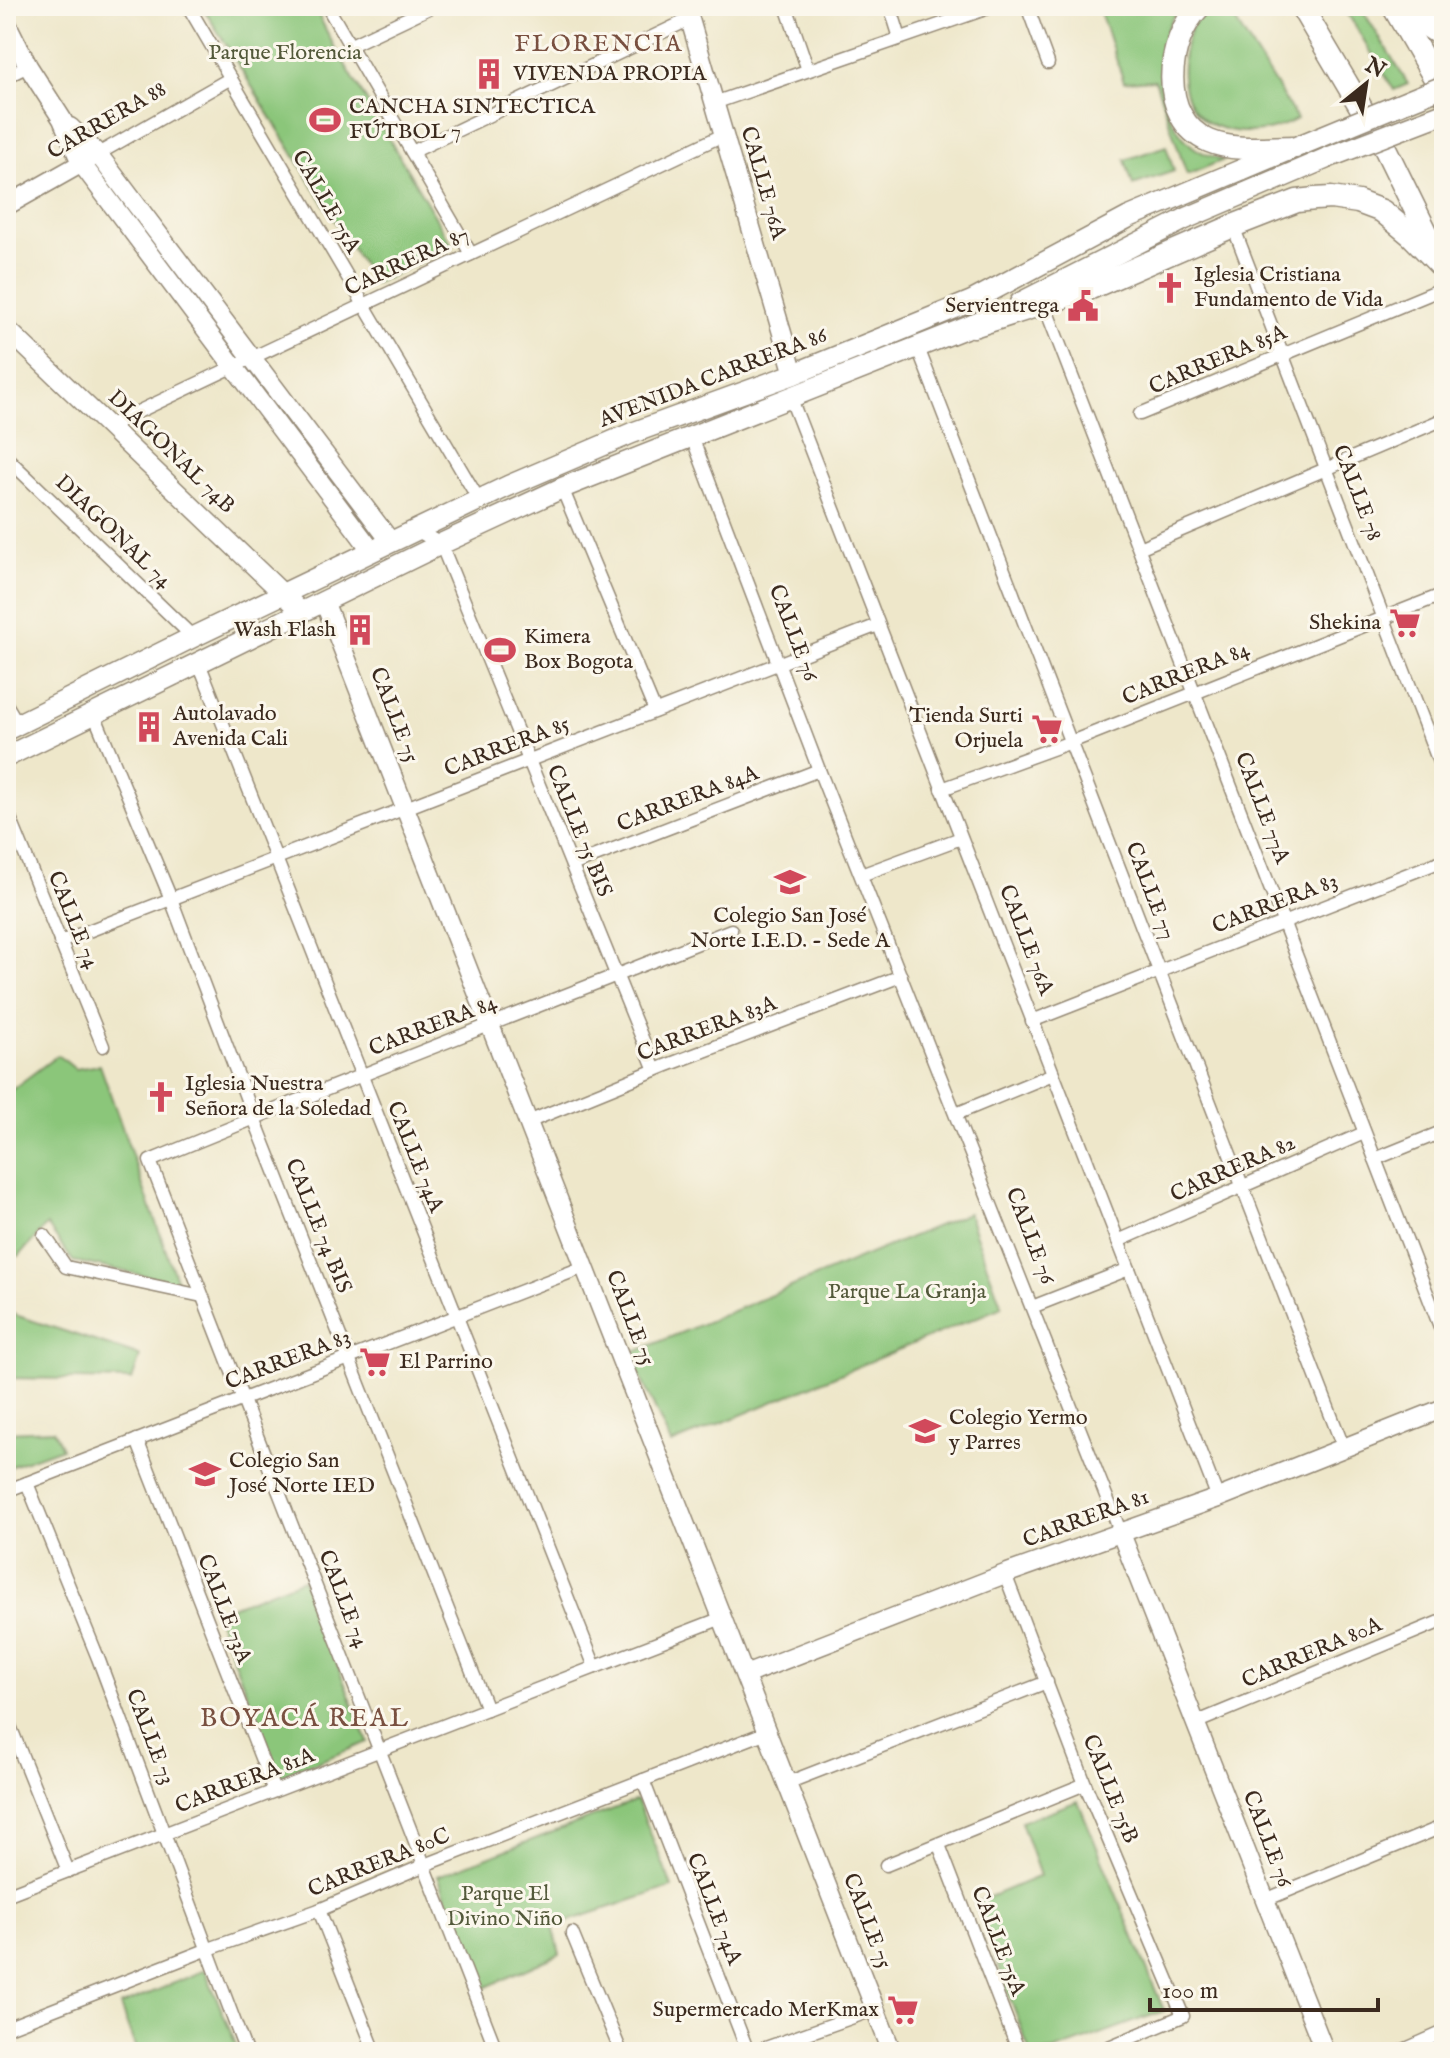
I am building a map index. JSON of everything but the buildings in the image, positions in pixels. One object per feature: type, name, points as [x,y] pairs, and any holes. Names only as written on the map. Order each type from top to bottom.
[{"type":"highway","points":[[1200,6],[1183,27],[1172,59],[1174,89],[1183,116],[1191,128],[1212,142],[1239,147],[1296,147]]},
{"type":"highway","points":[[1283,6],[1324,42]]},
{"type":"highway","points":[[1301,6],[1393,163],[1444,269]]},
{"type":"highway","points":[[1393,6],[1444,94]]},
{"type":"highway","points":[[1410,6],[1426,25],[1444,37]]},
{"type":"highway","points":[[973,326],[1042,299],[1086,290],[1297,201],[1331,198],[1358,202],[1393,219],[1444,269]]},
{"type":"main road","name":"AVENIDA CARRERA 86","points":[[12,727],[479,500],[632,433],[794,374],[972,301],[1129,217],[1444,86]]},
{"type":"main road","points":[[1042,299],[1187,218],[1332,156],[1444,113]]},
{"type":"main road","points":[[6,757],[562,488],[973,326]]},
{"type":"street","name":"CALLE 75A","points":[[188,6],[479,500]]},
{"type":"street","points":[[327,6],[471,254]]},
{"type":"street","points":[[349,46],[433,6]]},
{"type":"street","points":[[786,6],[808,70]]},
{"type":"street","points":[[890,6],[900,38]]},
{"type":"street","points":[[714,103],[994,6]]},
{"type":"street","points":[[1027,6],[1048,63]]},
{"type":"street","points":[[412,152],[688,12]]},
{"type":"street","name":"CALLE 76A","points":[[688,12],[794,374]]},
{"type":"street","points":[[6,22],[28,66],[62,119],[81,163],[372,551]]},
{"type":"street","points":[[6,77],[28,66]]},
{"type":"street","name":"CARRERA 88","points":[[6,206],[231,78]]},
{"type":"street","points":[[62,119],[98,154],[391,542]]},
{"type":"street","name":"CARRERA 87","points":[[108,426],[723,135]]},
{"type":"street","name":"CALLE 78","points":[[1233,226],[1444,775]]},
{"type":"street","name":"CARRERA 85A","points":[[1140,414],[1444,288]]},
{"type":"street","name":"CALLE 77A","points":[[1042,299],[1444,1337]]},
{"type":"street","name":"DIAGONAL 74B","points":[[6,328],[302,612]]},
{"type":"street","name":"CALLE 77","points":[[918,348],[1344,1449]]},
{"type":"street","name":"CALLE 76A","points":[[791,399],[1218,1498]]},
{"type":"street","points":[[1139,548],[1444,419]]},
{"type":"street","name":"CALLE 76","points":[[692,437],[819,770],[1325,2052]]},
{"type":"street","name":"DIAGONAL 74","points":[[6,457],[193,637]]},
{"type":"street","points":[[562,488],[655,711]]},
{"type":"street","points":[[416,530],[441,544]]},
{"type":"street","name":"CALLE 75 BIS","points":[[441,544],[655,1070]]},
{"type":"street","name":"CARRERA 84","points":[[942,789],[1071,742],[1444,594]]},
{"type":"street","name":"CALLE 75","points":[[324,601],[892,2052]]},
{"type":"street","name":"CARRERA 85","points":[[60,942],[878,625]]},
{"type":"street","name":"CALLE 74A","points":[[199,663],[595,1667]]},
{"type":"street","points":[[6,704],[12,727]]},
{"type":"street","name":"CALLE 74 BIS","points":[[94,714],[171,899],[487,1709]]},
{"type":"street","name":"CARRERA 84A","points":[[572,865],[819,770]]},
{"type":"street","name":"CALLE 74","points":[[6,808],[103,1046]]},
{"type":"street","points":[[861,875],[961,838]]},
{"type":"street","name":"CARRERA 83","points":[[1032,1021],[1444,860]]},
{"type":"street","name":"CARRERA 84","points":[[150,1161],[731,930]]},
{"type":"street","name":"CARRERA 83A","points":[[528,1122],[901,976]]},
{"type":"street","points":[[956,1114],[1053,1074]]},
{"type":"street","points":[[1375,1159],[1444,1131]]},
{"type":"street","name":"CARRERA 82","points":[[1118,1241],[1364,1133]]},
{"type":"street","name":"CALLE 74","points":[[150,1161],[497,2052]]},
{"type":"street","points":[[44,1235],[66,1267],[202,1296]]},
{"type":"street","name":"CARRERA 83","points":[[6,1491],[584,1267]]},
{"type":"street","points":[[1032,1307],[1129,1269]]},
{"type":"street","name":"CARRERA 81","points":[[745,1675],[1005,1574],[1218,1498],[1444,1408]]},
{"type":"street","name":"CALLE 73A","points":[[137,1440],[274,1791]]},
{"type":"street","name":"CALLE 73","points":[[27,1483],[98,1658],[246,2052]]},
{"type":"street","name":"CALLE 75B","points":[[1005,1574],[1085,1784],[1183,2016],[1097,2052]]},
{"type":"street","name":"CARRERA 81A","points":[[6,1895],[722,1618]]},
{"type":"street","name":"CARRERA 80A","points":[[1195,1723],[1444,1620]]},
{"type":"street","points":[[787,1783],[1047,1682]]},
{"type":"street","points":[[6,1716],[68,1871]]},
{"type":"street","name":"CARRERA 80C","points":[[6,2028],[319,1910],[425,1865],[767,1732]]},
{"type":"street","name":"CALLE 74A","points":[[643,1780],[748,2052]]},
{"type":"street","points":[[886,1865],[1085,1784]]},
{"type":"street","points":[[1265,1900],[1444,1826]]},
{"type":"street","name":"CALLE 75A","points":[[939,1845],[1019,2052]]},
{"type":"street","points":[[319,1910],[375,2052]]},
{"type":"street","points":[[572,1933],[621,2052]]},
{"type":"street","points":[[754,2052],[876,2009]]},
{"type":"street","points":[[1399,2052],[1444,2032]]},
{"type":"green space","name":"Parque Florencia","points":[[202,6],[314,6],[333,44],[453,247],[374,284]]},
{"type":"green space","points":[[1098,6],[1182,6],[1171,20],[1164,37],[1160,76],[1164,96],[1178,131],[1190,144],[1201,152],[1224,160],[1187,175],[1155,80],[1124,82]]},
{"type":"green space","points":[[1214,6],[1226,6],[1297,119],[1269,130],[1237,132],[1208,122],[1197,112],[1184,88],[1185,46],[1196,21]]},
{"type":"green space","points":[[1343,6],[1360,6],[1408,84],[1394,90]]},
{"type":"green space","points":[[1166,146],[1174,171],[1133,185],[1125,160]]},
{"type":"green space","points":[[58,1055],[75,1069],[100,1065],[177,1282],[73,1261],[47,1225],[19,1256],[6,1254],[6,1094]]},
{"type":"green space","name":"Parque La Granja","points":[[968,1213],[1002,1307],[671,1444],[630,1354]]},
{"type":"green space","points":[[6,1312],[140,1356],[132,1380],[6,1378]]},
{"type":"green space","points":[[53,1430],[62,1448],[6,1468],[6,1432]]},
{"type":"green space","points":[[303,1579],[368,1742],[280,1777],[215,1613]]},
{"type":"green space","name":"Parque El Divino Niño","points":[[637,1800],[672,1887],[553,1926],[560,1954],[482,1989],[438,1876]]},
{"type":"green space","points":[[1078,1801],[1164,2011],[1051,2052],[1030,2052],[975,1903],[1040,1876],[1021,1822]]},
{"type":"green space","points":[[205,1970],[239,2052],[137,2052],[120,2006]]},
{"type":"place","name":"VIVENDA PROPIA","points":[[489,74]]},
{"type":"place","name":"CANCHA SINTECTICA FÚTBOL 7","points":[[325,120]]},
{"type":"place","name":"Iglesia Cristiana Fundamento de Vida","points":[[1170,288]]},
{"type":"place","name":"Servientrega","points":[[1083,306]]},
{"type":"place","name":"Shekina","points":[[1405,623]]},
{"type":"place","name":"Wash Flash","points":[[360,630]]},
{"type":"place","name":"Kimera Box Bogota","points":[[500,650]]},
{"type":"place","name":"Autolavado Avenida Cali","points":[[149,727]]},
{"type":"place","name":"Tienda Surti Orjuela","points":[[1047,729]]},
{"type":"place","name":"Colegio San José Norte I.E.D. - Sede A","points":[[790,882]]},
{"type":"place","name":"Iglesia Nuestra Señora de la Soledad","points":[[161,1097]]},
{"type":"place","name":"El Parrino","points":[[375,1362]]},
{"type":"place","name":"Colegio Yermo y Parres","points":[[925,1431]]},
{"type":"place","name":"Colegio San José Norte IED","points":[[205,1474]]},
{"type":"place","name":"Supermercado MerKmax","points":[[903,2010]]},
{"type":"district","name":"FLORENCIA","points":[[599,44]]},
{"type":"district","name":"BOYACÁ REAL","points":[[305,1718]]}]
